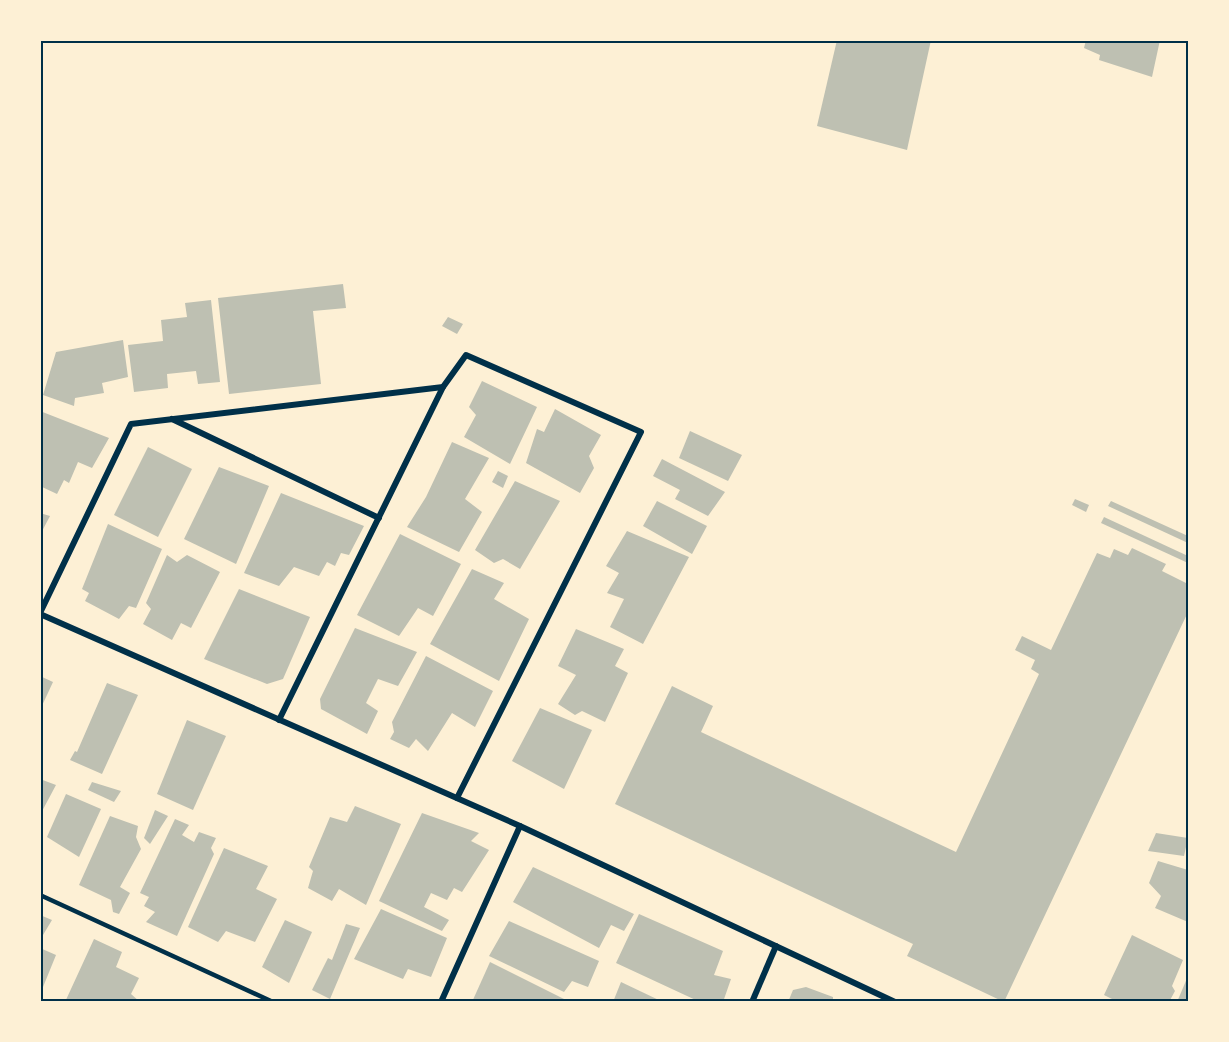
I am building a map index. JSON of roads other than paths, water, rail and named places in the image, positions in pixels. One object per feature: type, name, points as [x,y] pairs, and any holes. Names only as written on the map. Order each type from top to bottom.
[{"type":"street","points":[[279,720],[443,387],[466,356],[641,432],[457,798]]},
{"type":"street","points":[[443,387],[131,424],[40,614],[520,826],[895,1002]]},
{"type":"street","points":[[171,419],[379,518]]},
{"type":"street","points":[[441,1002],[520,826]]},
{"type":"street","points":[[752,1002],[776,946]]},
{"type":"lane","points":[[40,895],[273,1002]]}]
